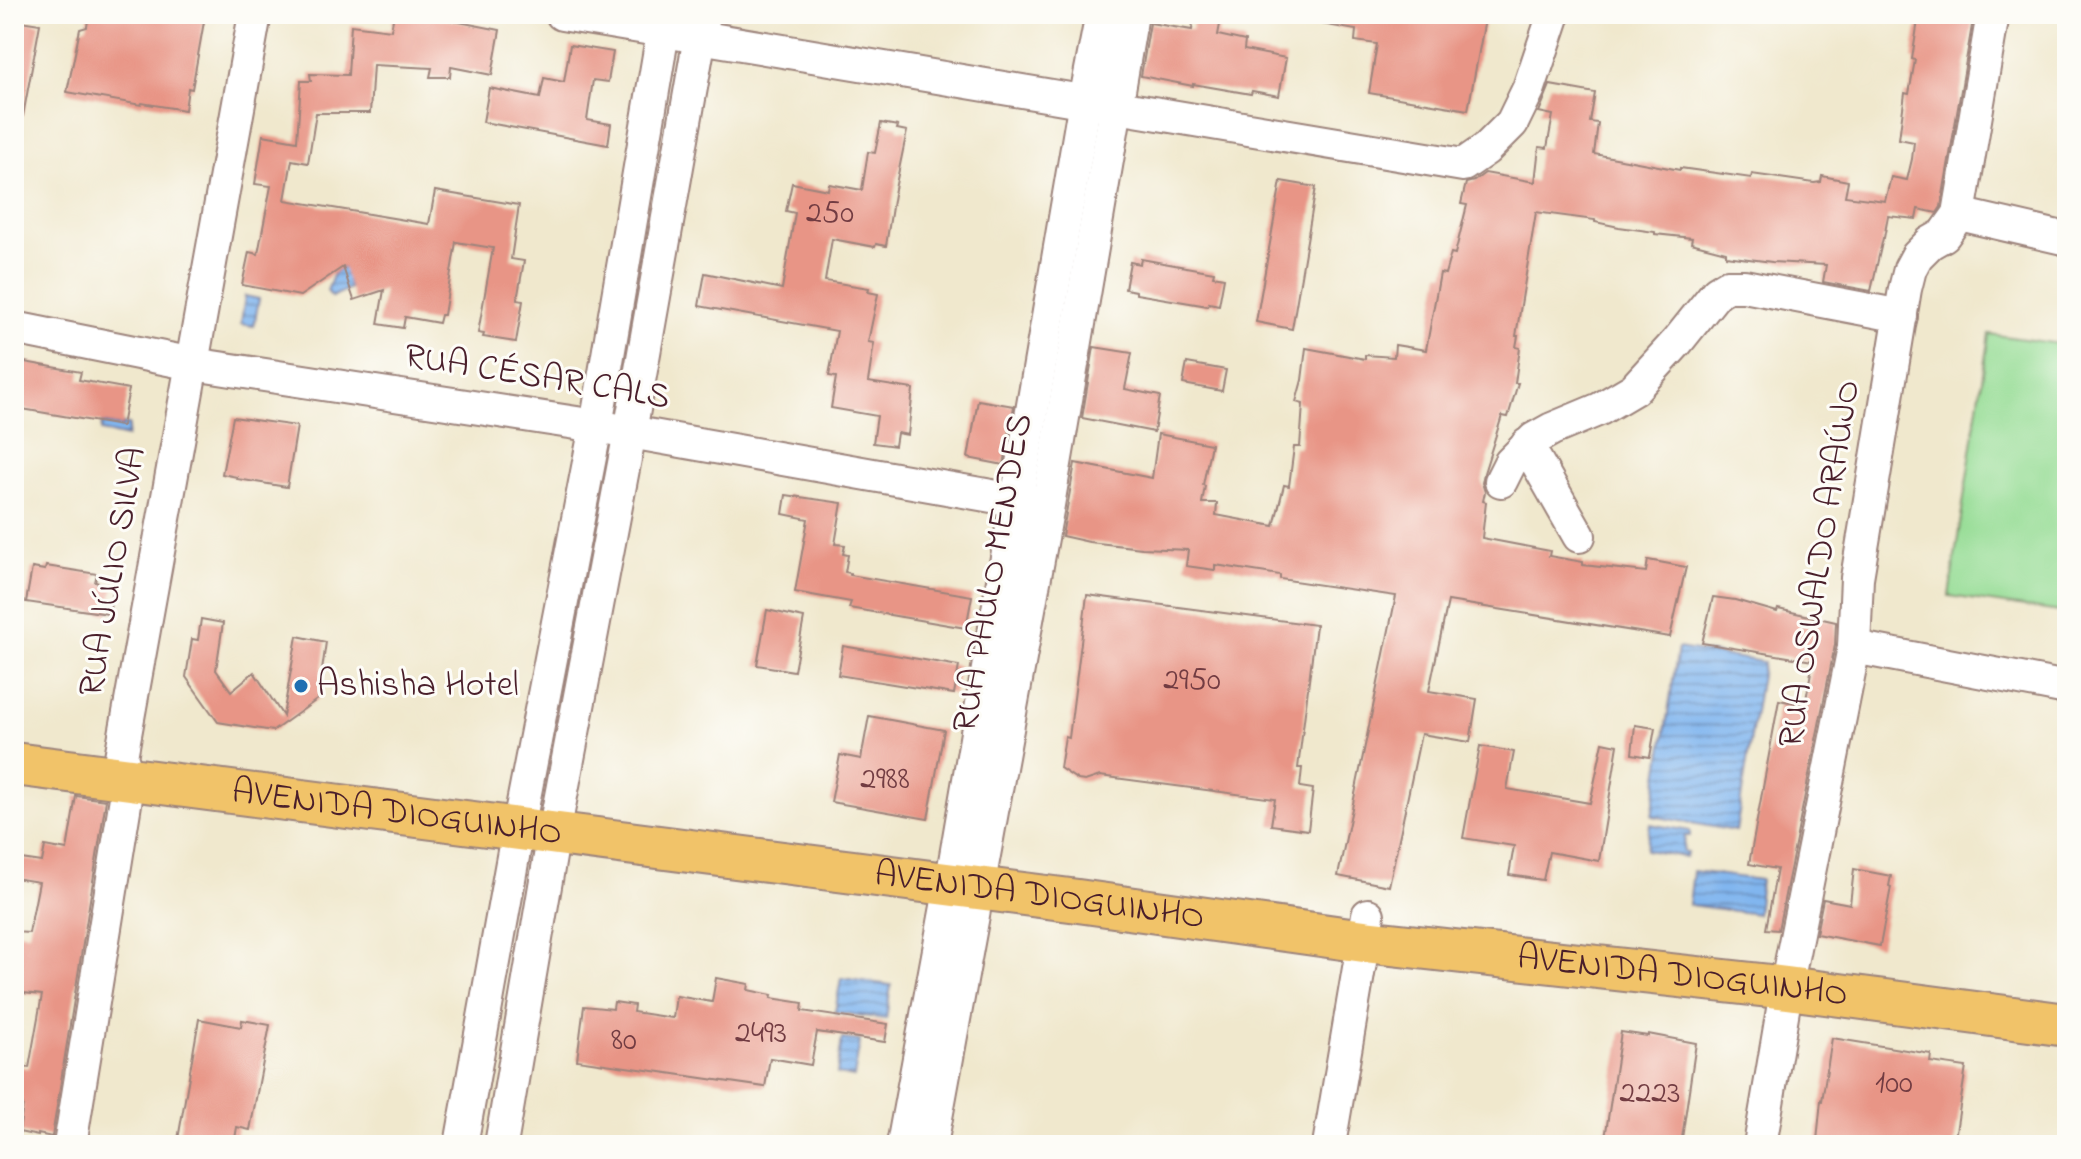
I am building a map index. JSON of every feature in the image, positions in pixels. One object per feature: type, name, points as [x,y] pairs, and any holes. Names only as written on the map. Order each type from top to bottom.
[{"type":"main road","name":"AVENIDA DIOGUINHO","points":[[14,742],[125,768]]},
{"type":"main road","name":"AVENIDA DIOGUINHO","points":[[14,764],[125,768],[1366,928],[1788,978],[2067,1003]]},
{"type":"main road","name":"AVENIDA DIOGUINHO","points":[[1788,978],[2067,1025]]},
{"type":"street","name":"RUA JÚLIO SILVA","points":[[70,1145],[125,768],[255,14]]},
{"type":"street","points":[[562,14],[702,26],[1085,101],[1463,165],[1486,149],[1512,123],[1529,88],[1554,14]]},
{"type":"street","name":"RUA PAULO MENDES","points":[[1032,503],[1085,101],[1102,14]]},
{"type":"street","name":"RUA PAULO MENDES","points":[[931,1145],[966,876],[992,726],[1032,503],[1117,106],[1132,14]]},
{"type":"street","points":[[1993,14],[1959,214],[2067,239]]},
{"type":"street","points":[[501,1145],[538,820],[596,426],[664,23]]},
{"type":"street","points":[[461,1145],[630,432],[702,26]]},
{"type":"street","name":"RUA OSWALDO ARAÚJO","points":[[1760,1145],[1788,978],[1854,647],[1857,578],[1905,289],[1917,256],[1944,235],[1959,214]]},
{"type":"street","points":[[1501,481],[1510,463],[1527,445],[1552,429],[1600,409],[1634,389],[1717,292],[1727,286],[1744,286],[1901,316]]},
{"type":"street","name":"RUA CÉSAR CALS","points":[[14,328],[193,364],[596,426],[1032,503]]},
{"type":"street","points":[[1527,445],[1579,536]]},
{"type":"street","points":[[1854,647],[2067,688]]},
{"type":"street","name":"RUA PAULO MENDES","points":[[903,1145],[966,876]]},
{"type":"street","points":[[1329,1145],[1366,928]]},
{"type":"green space","points":[[1989,334],[2067,345],[2067,613],[1949,596]]},
{"type":"water","points":[[351,262],[350,288],[332,297],[327,291],[334,273]]},
{"type":"water","points":[[245,296],[259,299],[254,326],[241,324]]},
{"type":"water","points":[[102,423],[122,427],[122,424],[129,425],[127,437],[101,431]]},
{"type":"water","points":[[1678,648],[1763,662],[1736,831],[1652,816]]},
{"type":"water","points":[[1650,824],[1690,831],[1690,836],[1685,836],[1683,851],[1687,852],[1686,857],[1646,850]]},
{"type":"water","points":[[1693,871],[1761,880],[1757,914],[1689,905]]},
{"type":"water","points":[[841,978],[891,985],[886,1019],[835,1012]]},
{"type":"water","points":[[842,1039],[860,1041],[854,1077],[837,1074]]},
{"type":"building","points":[[89,14],[205,16],[192,89],[188,88],[185,110],[67,92],[80,29],[87,27]]},
{"type":"building","points":[[394,14],[418,14],[500,30],[492,75],[451,67],[450,77],[430,77],[432,68],[373,65],[370,113],[316,113],[308,163],[292,160],[285,200],[429,224],[435,191],[519,205],[511,259],[524,261],[517,300],[523,301],[516,342],[483,337],[484,334],[478,333],[493,248],[456,242],[444,315],[441,315],[439,323],[405,317],[403,328],[378,324],[384,290],[354,300],[343,267],[300,296],[242,285],[249,252],[258,254],[271,186],[255,184],[263,135],[297,141],[301,81],[311,81],[310,74],[348,75],[351,25],[391,30]]},
{"type":"building","points":[[1194,14],[1222,14],[1218,35],[1245,41],[1244,50],[1286,58],[1279,96],[1193,86],[1141,76],[1150,23],[1192,30]]},
{"type":"building","points":[[1321,14],[1486,14],[1468,110],[1369,93],[1377,44],[1355,41],[1356,30],[1321,24]]},
{"type":"building","points":[[1919,14],[1974,14],[1941,207],[1937,213],[1918,209],[1916,219],[1888,216],[1871,291],[1823,282],[1826,265],[1726,256],[1726,252],[1691,243],[1692,238],[1536,212],[1516,336],[1516,347],[1520,348],[1515,383],[1518,383],[1508,417],[1502,416],[1484,473],[1483,501],[1486,502],[1482,538],[1550,551],[1549,556],[1583,562],[1583,565],[1646,572],[1648,560],[1686,567],[1670,637],[1448,601],[1429,691],[1477,699],[1470,742],[1421,734],[1389,886],[1338,876],[1396,596],[1280,579],[1280,575],[1215,565],[1215,570],[1186,566],[1188,550],[1142,548],[1062,536],[1075,463],[1152,478],[1158,434],[1211,444],[1202,503],[1217,503],[1216,515],[1274,526],[1284,485],[1289,486],[1294,447],[1300,447],[1303,404],[1296,402],[1306,348],[1365,359],[1365,355],[1394,357],[1395,345],[1426,350],[1440,273],[1445,274],[1451,253],[1455,254],[1467,205],[1461,204],[1466,183],[1485,173],[1535,182],[1539,147],[1547,148],[1553,115],[1539,112],[1550,85],[1595,93],[1590,122],[1598,123],[1594,154],[1680,170],[1751,178],[1752,174],[1814,183],[1821,182],[1822,176],[1848,181],[1845,196],[1885,201],[1891,177],[1907,180],[1912,159],[1914,142],[1899,139],[1905,93],[1909,94],[1915,60],[1912,59]]},
{"type":"building","points":[[14,20],[40,24],[23,116],[14,115]]},
{"type":"building","points":[[570,45],[613,52],[608,82],[593,80],[587,120],[611,124],[608,145],[483,122],[489,88],[540,98],[544,78],[564,82]]},
{"type":"building","points":[[881,123],[907,131],[886,246],[876,244],[875,247],[832,239],[825,281],[869,288],[868,292],[878,294],[868,342],[874,343],[868,382],[913,389],[908,435],[897,433],[895,446],[873,443],[877,416],[831,408],[836,377],[829,376],[837,331],[699,306],[705,273],[782,289],[795,213],[786,211],[792,183],[828,190],[829,184],[862,190],[868,152],[875,153]]},
{"type":"building","points":[[1281,181],[1316,187],[1292,329],[1256,322]]},
{"type":"building","points":[[1141,259],[1214,272],[1213,276],[1224,278],[1219,305],[1209,303],[1208,306],[1136,294],[1136,291],[1125,289],[1130,262],[1140,264]]},
{"type":"building","points":[[1094,347],[1132,353],[1125,389],[1160,396],[1154,432],[1082,418]]},
{"type":"building","points":[[19,361],[81,372],[79,380],[129,389],[122,426],[16,408],[18,396],[14,396],[14,392]]},
{"type":"building","points":[[1187,363],[1226,370],[1222,391],[1183,384]]},
{"type":"building","points":[[978,400],[1014,406],[1004,465],[968,458]]},
{"type":"building","points":[[233,417],[297,426],[287,487],[222,474]]},
{"type":"building","points":[[786,495],[842,503],[835,544],[845,545],[843,554],[848,555],[845,572],[850,575],[972,596],[966,628],[849,608],[851,602],[795,592],[808,519],[783,514]]},
{"type":"building","points":[[46,566],[97,574],[95,582],[114,586],[109,614],[26,602],[32,568],[45,570]]},
{"type":"building","points":[[1087,595],[1316,625],[1298,768],[1302,768],[1300,787],[1313,789],[1308,830],[1271,825],[1275,799],[1100,776],[1078,780],[1060,768],[1065,737],[1069,738]]},
{"type":"building","points":[[1713,597],[1836,622],[1835,645],[1778,930],[1766,929],[1777,869],[1749,864],[1779,700],[1805,705],[1813,661],[1702,643]]},
{"type":"building","points":[[767,610],[804,618],[794,671],[757,665]]},
{"type":"building","name":"Ashisha Hotel","points":[[201,619],[223,623],[216,670],[231,691],[254,672],[283,716],[297,636],[326,642],[318,699],[273,731],[218,722],[186,677],[192,639],[198,640]]},
{"type":"building","points":[[843,646],[959,666],[954,694],[838,675]]},
{"type":"building","points":[[869,716],[944,730],[928,819],[831,802],[840,755],[861,759]]},
{"type":"building","points":[[1635,725],[1655,728],[1650,757],[1632,754]]},
{"type":"building","points":[[1603,742],[1618,745],[1599,861],[1549,852],[1543,880],[1509,875],[1514,846],[1463,838],[1480,746],[1514,752],[1507,789],[1590,803]]},
{"type":"building","points":[[76,796],[106,800],[52,1137],[38,1136],[19,1132],[23,1105],[14,1104],[14,1066],[29,1068],[42,995],[14,992],[14,932],[29,933],[39,882],[14,878],[14,858],[42,862],[45,846],[67,850]]},
{"type":"building","points":[[1854,869],[1891,876],[1880,946],[1816,934],[1823,899],[1850,904]]},
{"type":"building","points":[[716,978],[749,984],[748,990],[772,995],[771,998],[803,1003],[802,1011],[888,1024],[885,1042],[817,1032],[811,1065],[770,1058],[765,1087],[577,1060],[584,1006],[613,1009],[614,1002],[634,1005],[633,1012],[673,1018],[676,996],[712,1002]]},
{"type":"building","points":[[199,1019],[241,1027],[242,1020],[270,1025],[250,1130],[237,1127],[234,1145],[177,1145]]},
{"type":"building","points":[[1621,1032],[1696,1043],[1681,1145],[1604,1145]]},
{"type":"building","points":[[1832,1038],[1931,1054],[1930,1062],[1966,1067],[1954,1145],[1823,1145],[1823,1142],[1817,1141]]},
{"type":"place","name":"Ashisha Hotel","points":[[301,686]]}]
